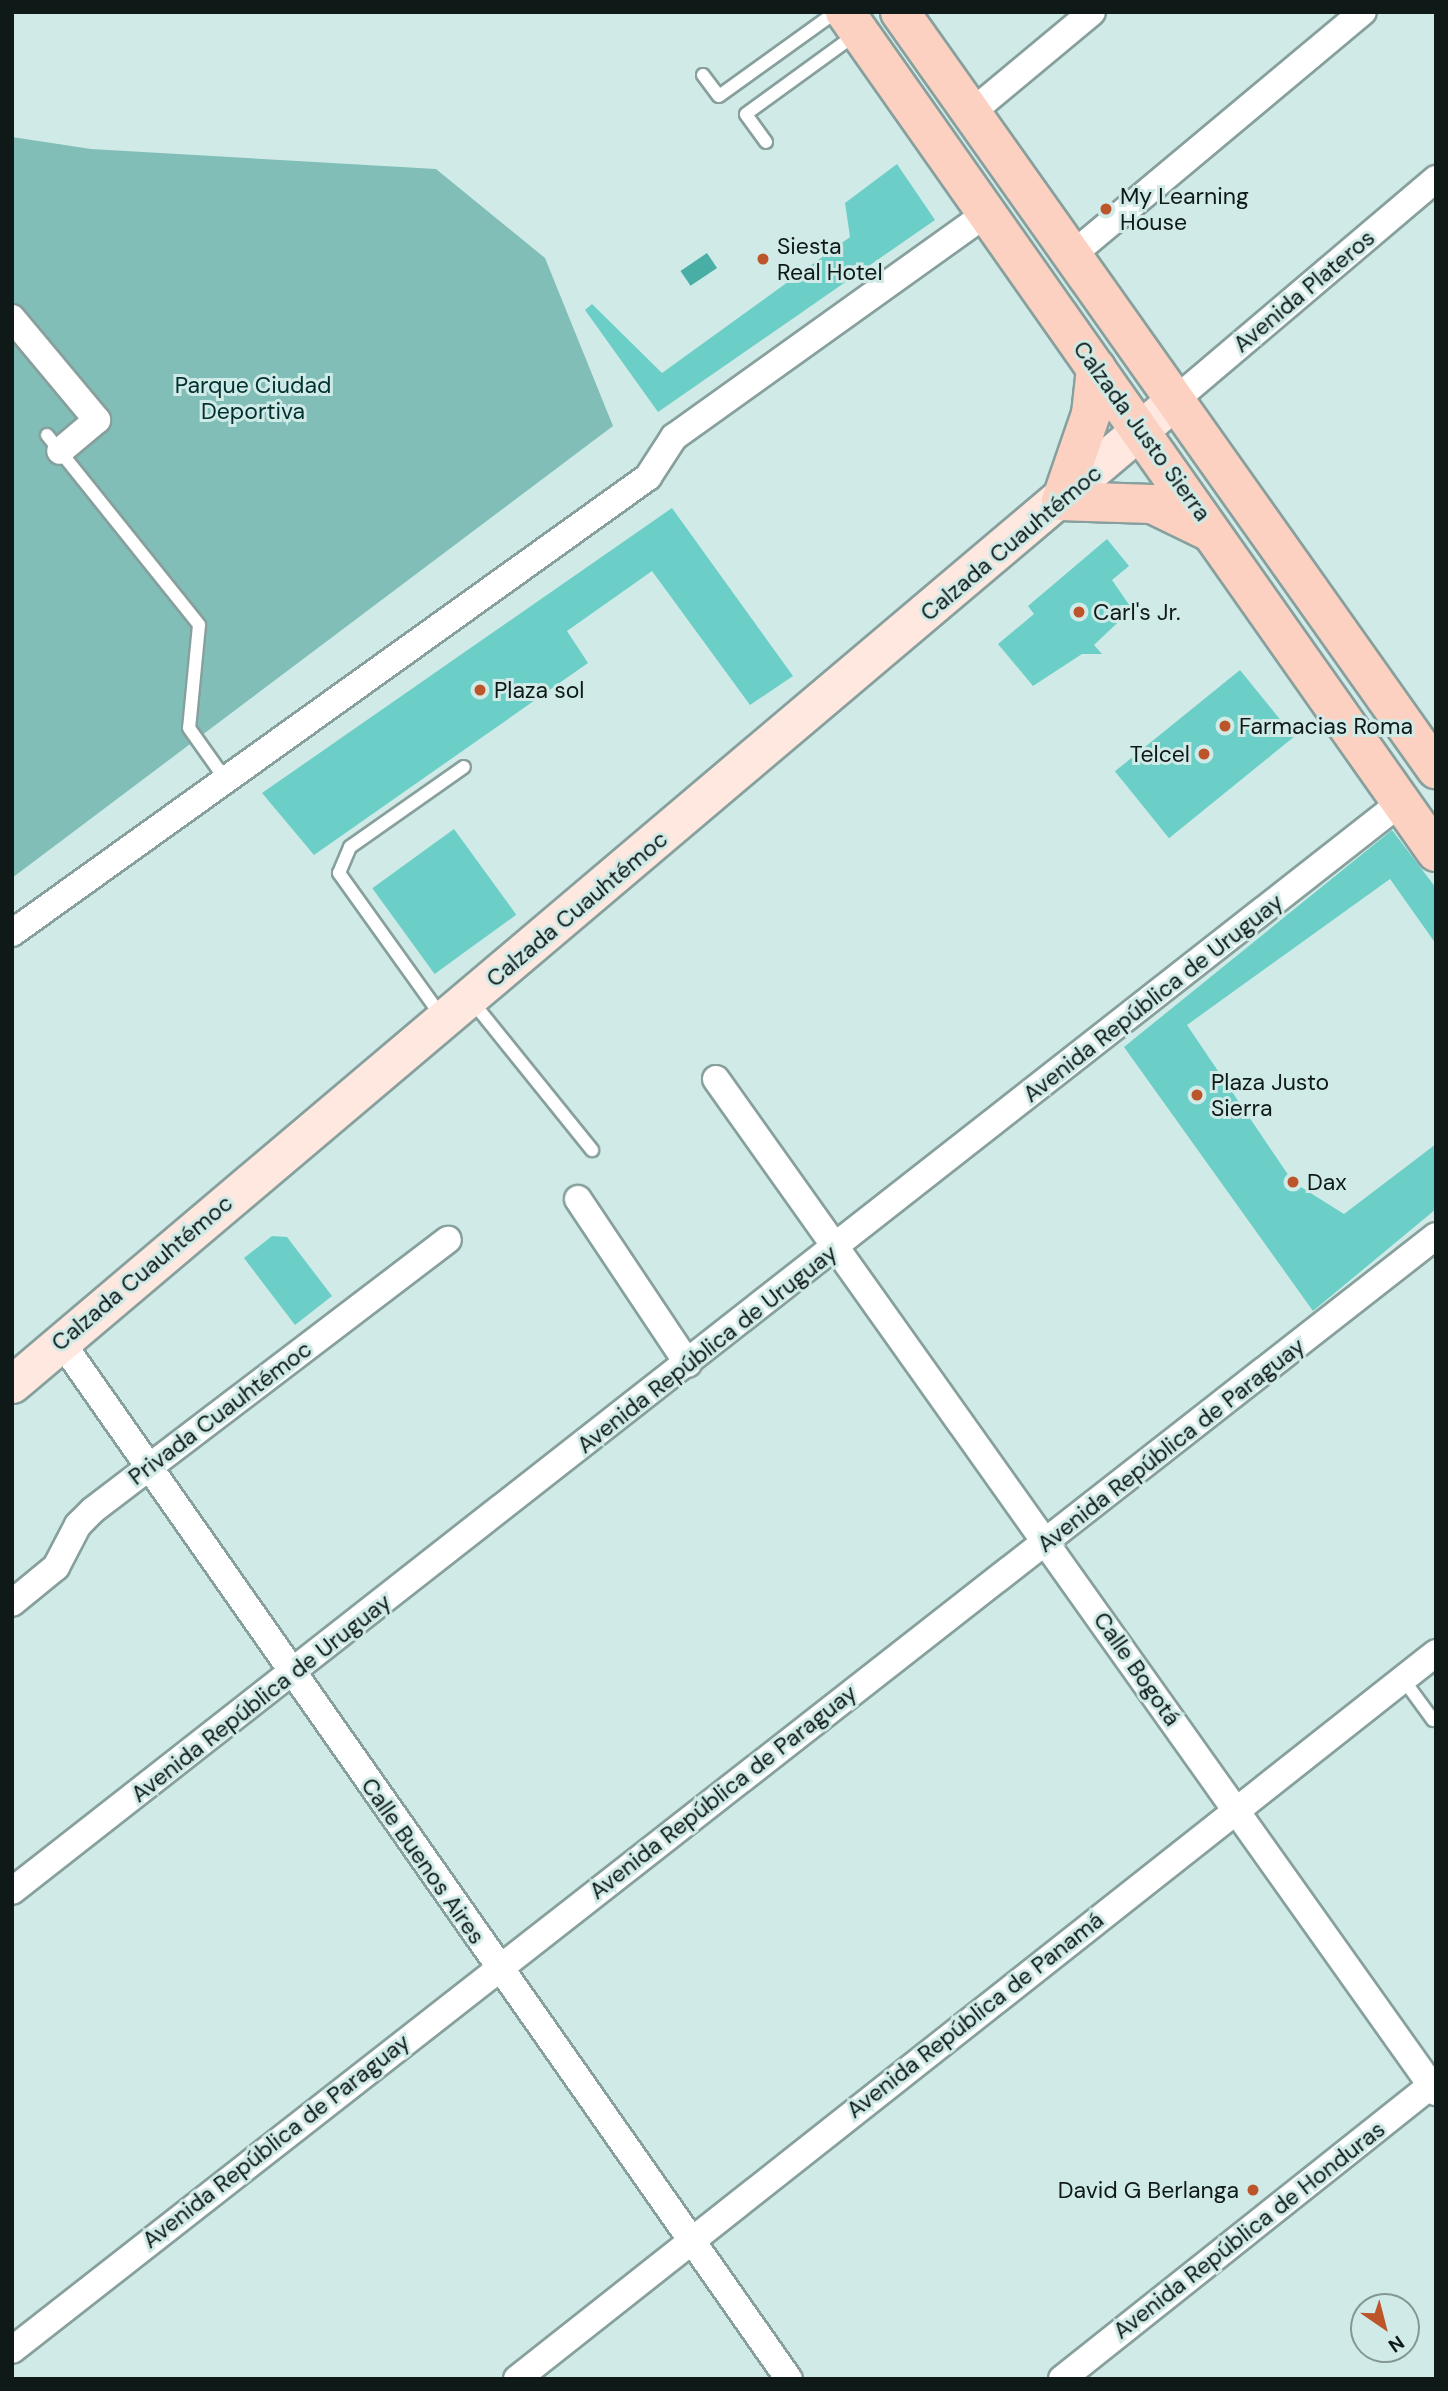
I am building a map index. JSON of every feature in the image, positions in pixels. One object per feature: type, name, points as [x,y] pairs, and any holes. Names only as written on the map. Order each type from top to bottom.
[{"type":"main road","name":"Calzada Justo Sierra","points":[[900,12],[1073,255],[1173,402],[1436,769]]},
{"type":"main road","name":"Calzada Justo Sierra","points":[[847,19],[1141,432],[1418,803],[1436,852]]},
{"type":"main road","points":[[1096,368],[1085,436],[1061,501],[1152,503],[1217,536]]},
{"type":"main road","name":"Calzada Cuauhtémoc","points":[[12,1384],[60,1340],[1061,501],[1173,402]]},
{"type":"street","points":[[972,112],[1093,12]]},
{"type":"street","points":[[1073,255],[1363,12]]},
{"type":"street","name":"Avenida Plateros","points":[[1173,402],[1436,179]]},
{"type":"street","points":[[12,933],[648,477],[674,437],[987,213]]},
{"type":"street","points":[[12,318],[97,420],[54,443]]},
{"type":"street","name":"Avenida República de Uruguay","points":[[12,1891],[838,1247],[1418,803]]},
{"type":"street","name":"Calle Bogotá","points":[[716,1079],[1434,2086]]},
{"type":"street","points":[[578,1199],[688,1364]]},
{"type":"street","name":"Avenida República de Paraguay","points":[[12,2350],[497,1965],[1048,1543],[1436,1236]]},
{"type":"street","name":"Privada Cuauhtémoc","points":[[12,1603],[67,1555],[78,1524],[448,1240]]},
{"type":"street","name":"Calle Buenos Aires","points":[[60,1340],[291,1674],[789,2379]]},
{"type":"street","name":"Avenida República de Panamá","points":[[517,2379],[1436,1653]]},
{"type":"street","name":"Avenida República de Honduras","points":[[1062,2379],[1434,2086]]},
{"type":"lane","points":[[703,75],[719,96],[847,19]]},
{"type":"lane","points":[[766,142],[746,114],[847,19]]},
{"type":"lane","points":[[54,443],[198,625],[189,727],[226,780]]},
{"type":"lane","points":[[464,767],[350,847],[339,873],[457,1009],[592,1150]]},
{"type":"lane","points":[[1403,1679],[1433,1720]]},
{"type":"green space","name":"Parque Ciudad Deportiva","points":[[12,137],[91,149],[436,169],[545,258],[613,426],[12,878]]},
{"type":"shaded area","points":[[707,253],[717,268],[691,286],[680,271]]},
{"type":"building","points":[[897,164],[935,220],[658,412],[585,310],[592,304],[662,373],[850,237],[845,203]]},
{"type":"building","name":"Plaza sol","points":[[672,508],[793,676],[750,705],[652,571],[567,631],[588,663],[314,855],[262,793]]},
{"type":"building","name":"Carl's Jr.","points":[[1107,539],[1129,566],[1112,580],[1132,609],[1094,645],[1102,654],[1082,654],[1033,686],[998,644],[1034,614],[1028,606]]},
{"type":"building","name":"Telcel","points":[[1240,670],[1294,737],[1169,838],[1115,771]]},
{"type":"building","points":[[454,829],[516,915],[435,974],[372,888]]},
{"type":"building","name":"Plaza Justo Sierra","points":[[1392,830],[1436,888],[1436,944],[1390,879],[1187,1025],[1293,1182],[1344,1214],[1436,1144],[1436,1209],[1313,1311],[1124,1047]]},
{"type":"building","points":[[272,1236],[287,1237],[332,1296],[295,1325],[244,1258]]},
{"type":"place","name":"My Learning House","points":[[1106,209]]},
{"type":"place","name":"Siesta Real Hotel","points":[[763,259]]},
{"type":"place","name":"Carl's Jr.","points":[[1079,612]]},
{"type":"place","name":"Plaza sol","points":[[480,690]]},
{"type":"place","name":"Farmacias Roma","points":[[1225,726]]},
{"type":"place","name":"Telcel","points":[[1204,754]]},
{"type":"place","name":"Plaza Justo Sierra","points":[[1197,1095]]},
{"type":"place","name":"Dax","points":[[1293,1182]]},
{"type":"place","name":"David G Berlanga","points":[[1253,2190]]}]
